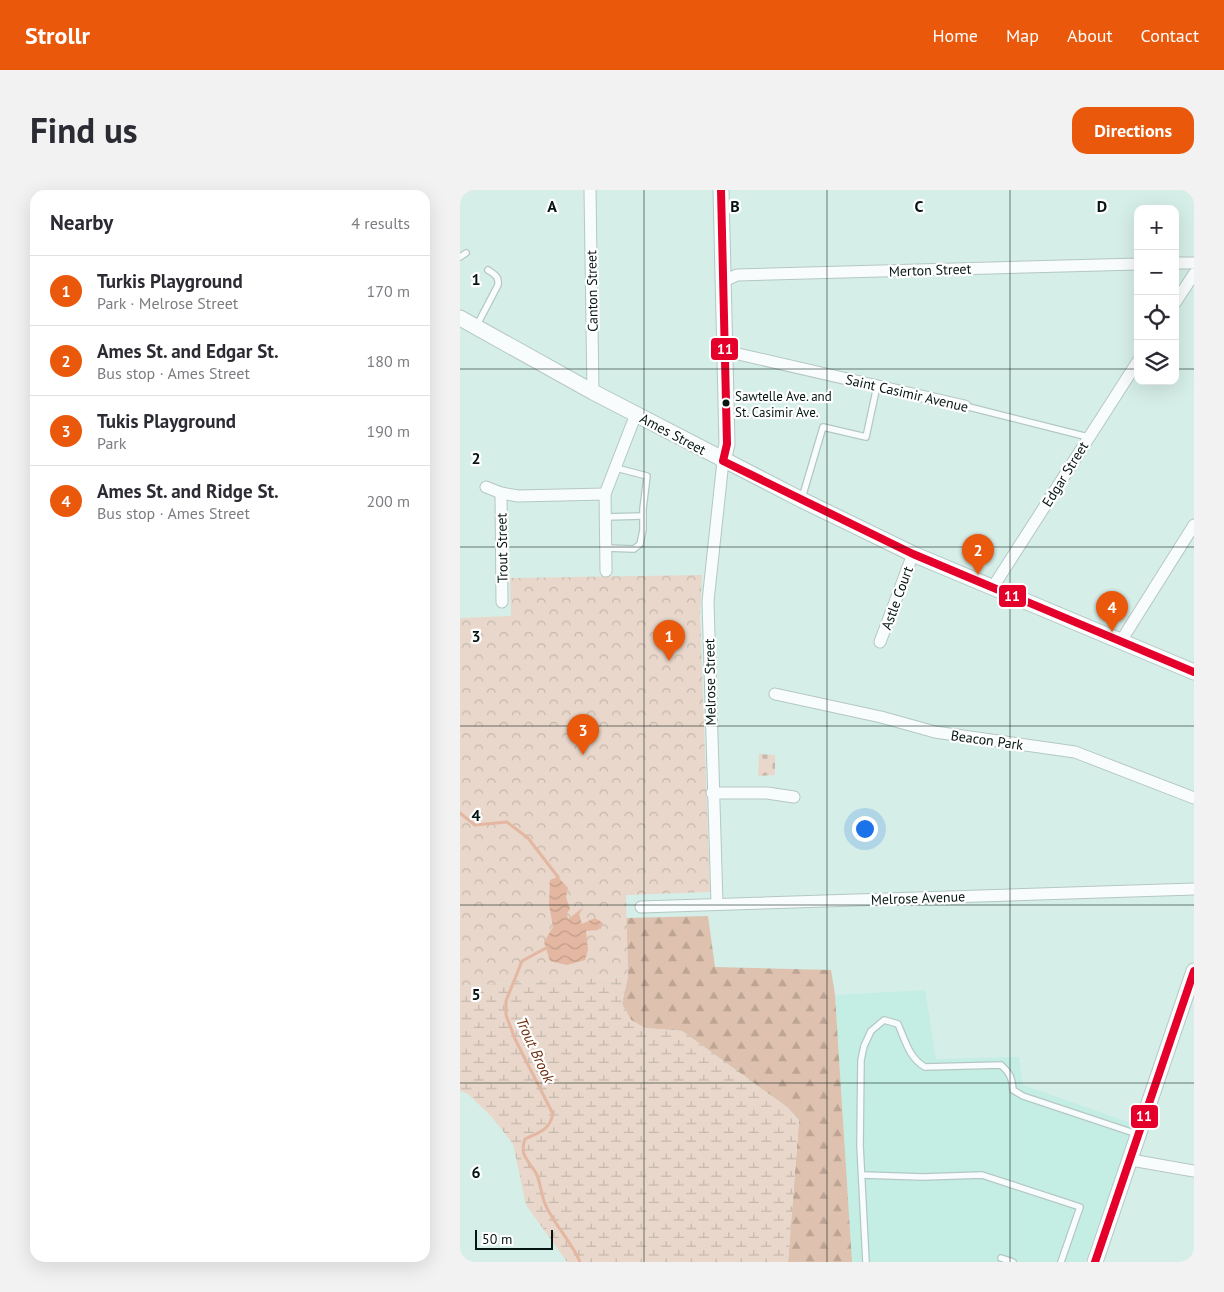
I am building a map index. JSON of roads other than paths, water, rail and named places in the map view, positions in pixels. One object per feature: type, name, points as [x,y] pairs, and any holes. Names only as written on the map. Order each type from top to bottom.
[{"type":"street","name":"Canton Street","points":[[590,190],[593,392]]},
{"type":"street","points":[[721,190],[727,444],[723,461]]},
{"type":"street","points":[[1179,264],[1194,263]]},
{"type":"street","name":"Merton Street","points":[[724,281],[737,275],[1134,264]]},
{"type":"street","points":[[1179,297],[1194,274]]},
{"type":"street","name":"Ames Street","points":[[460,318],[723,461],[913,554],[1194,672]]},
{"type":"street","name":"Saint Casimir Avenue","points":[[725,351],[966,406]]},
{"type":"street","name":"Edgar Street","points":[[993,587],[1134,367]]},
{"type":"street","points":[[606,571],[605,494],[636,414]]},
{"type":"street","name":"Melrose Street","points":[[716,904],[708,601],[723,461]]},
{"type":"street","points":[[486,487],[501,493],[518,496],[605,494]]},
{"type":"street","name":"Trout Street","points":[[501,493],[502,602]]},
{"type":"street","points":[[1121,641],[1194,525]]},
{"type":"street","name":"Astle Court","points":[[880,642],[913,554]]},
{"type":"street","name":"Beacon Park","points":[[775,694],[881,717],[935,732],[1075,752],[1194,798]]},
{"type":"street","points":[[712,793],[767,793],[794,797]]},
{"type":"street","name":"Melrose Avenue","points":[[641,907],[1194,889]]},
{"type":"street","points":[[1096,1262],[1194,971]]},
{"type":"street","points":[[1131,1160],[1194,1171]]},
{"type":"lane","points":[[476,327],[498,285],[499,279],[497,276],[488,270]]},
{"type":"lane","points":[[802,500],[823,427],[866,437],[877,386]]},
{"type":"lane","name":"Saint Casimir Avenue","points":[[966,406],[1088,437]]},
{"type":"lane","points":[[606,548],[634,549],[640,544],[643,530],[647,476],[616,468]]},
{"type":"lane","points":[[606,517],[643,516]]},
{"type":"lane","points":[[866,1262],[860,1145],[861,1060],[864,1046],[871,1031],[884,1020],[898,1024],[912,1056],[918,1064],[925,1067],[1001,1066],[1009,1072],[1013,1090],[1024,1096],[1140,1135]]},
{"type":"lane","points":[[862,1175],[922,1177],[982,1174],[1080,1207],[1061,1262]]},
{"type":"lane","points":[[1001,1258],[1013,1262]]},
{"type":"water","points":[[558,877],[568,888],[566,897],[570,909],[567,913],[568,919],[584,907],[579,914],[582,924],[595,918],[603,923],[598,930],[586,931],[588,950],[585,960],[567,965],[550,961],[544,942],[553,927],[549,904],[550,880]]},
{"type":"waterway","name":"Trout Brook","points":[[460,813],[475,825],[507,822],[528,838],[558,877],[558,880]]},
{"type":"waterway","name":"Trout Brook","points":[[548,947],[522,961],[506,1001],[506,1015],[515,1039],[553,1114],[546,1128],[525,1139],[523,1145],[524,1153],[527,1161],[536,1173],[544,1202],[580,1262]]},
{"type":"place","name":"Sawtelle Ave. and St. Casimir Ave.","points":[[726,403]]},
{"type":"place","name":"Ames St. and Edgar St.","points":[[978,575]]},
{"type":"place","name":"Ames St. and Ridge St.","points":[[1112,632]]},
{"type":"place","name":"Turkis Playground","points":[[669,661]]},
{"type":"place","name":"Tukis Playground","points":[[583,755]]}]
